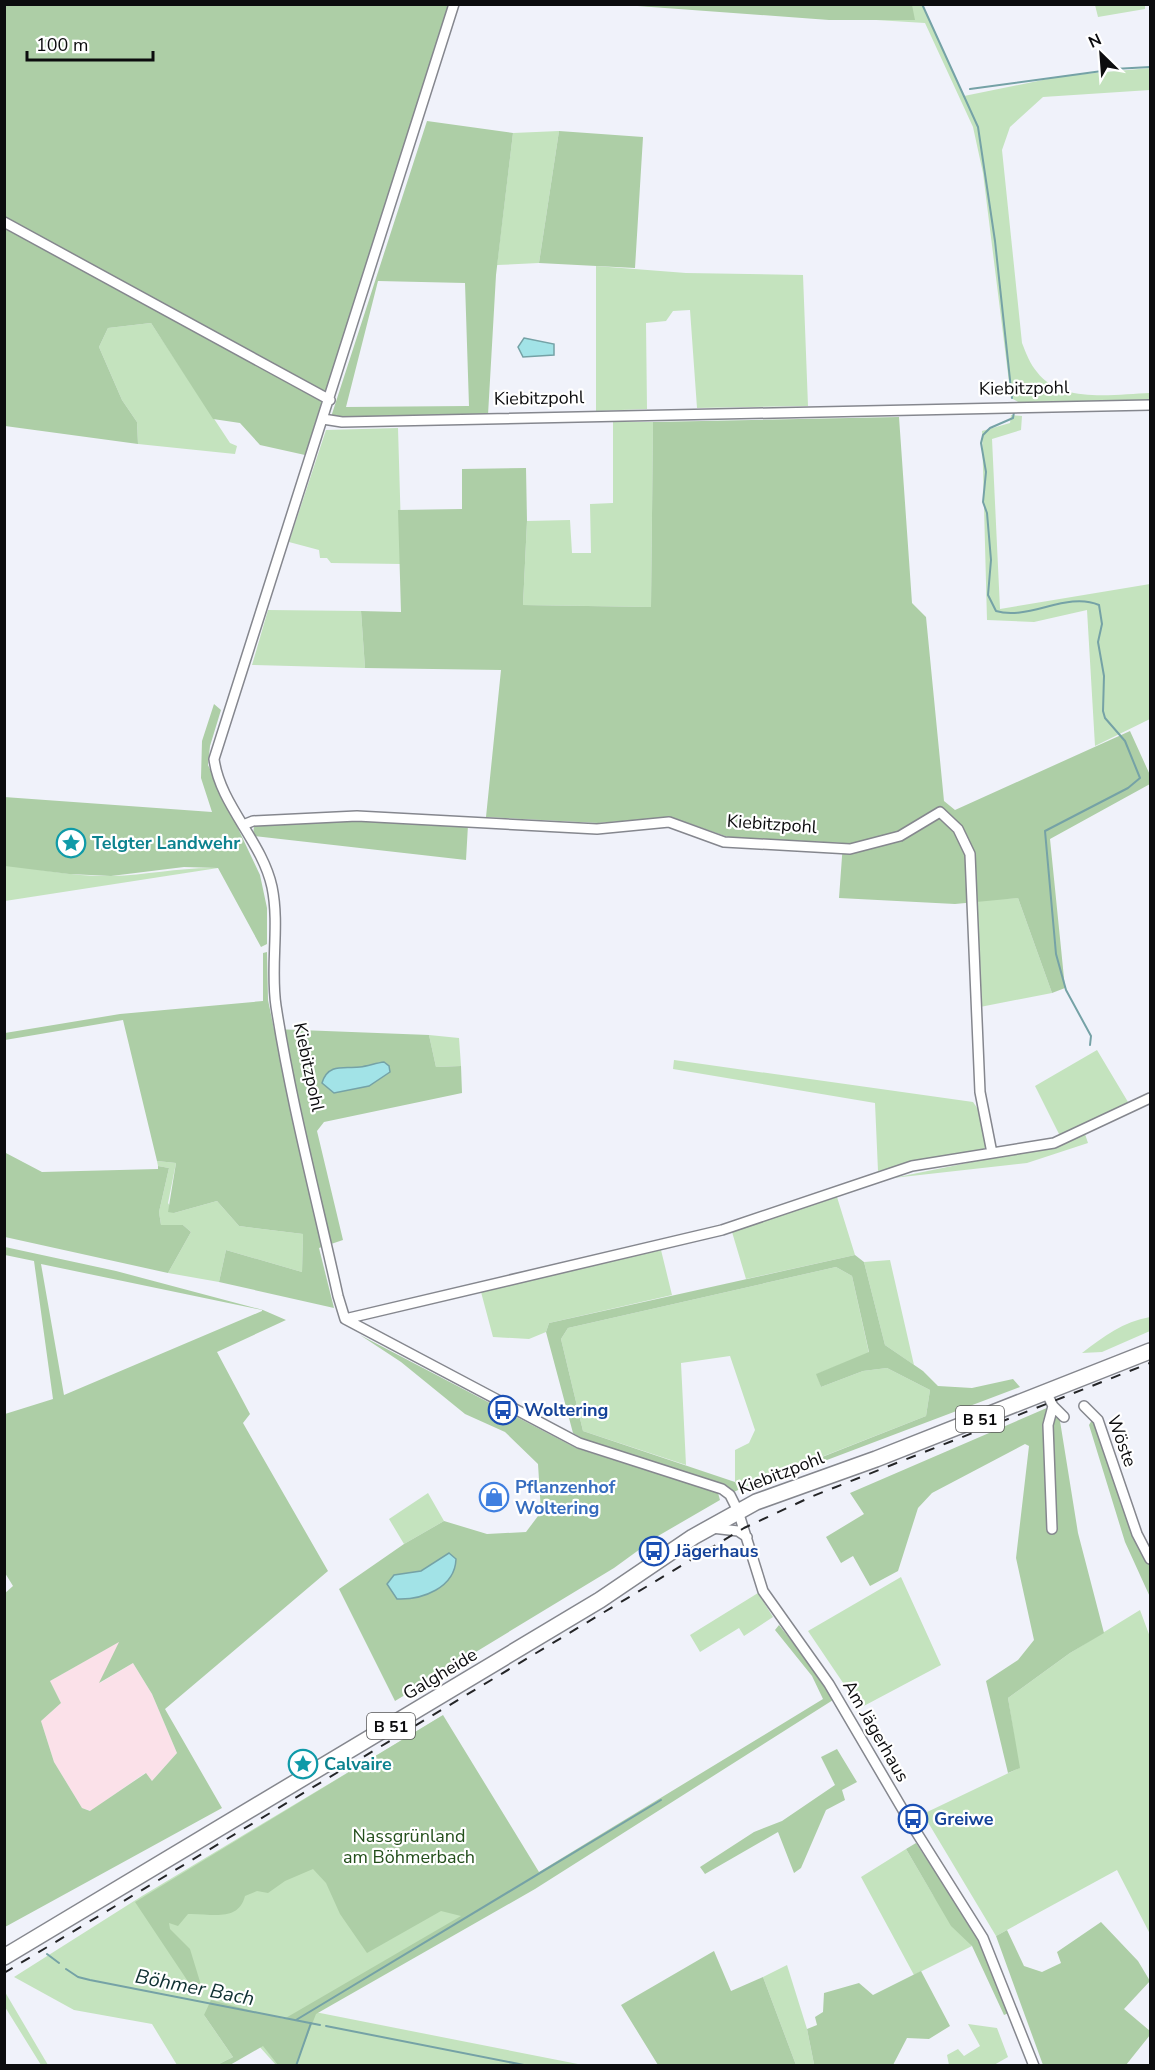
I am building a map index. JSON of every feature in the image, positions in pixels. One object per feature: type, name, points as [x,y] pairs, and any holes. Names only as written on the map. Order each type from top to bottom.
[{"type":"main road","name":"Kiebitzpohl","points":[[738,1511],[782,1491],[1050,1399],[1150,1351]]},
{"type":"main road","name":"Galgheide","points":[[8,1953],[600,1600],[709,1527],[738,1511]]},
{"type":"street","name":"Kiebitzpohl","points":[[454,4],[324,419],[215,749],[216,769],[272,884],[276,908],[276,1002],[338,1296],[345,1319],[579,1443],[722,1489],[730,1495],[738,1511]]},
{"type":"street","points":[[4,222],[330,400]]},
{"type":"street","name":"Kiebitzpohl","points":[[324,419],[354,421],[1150,405]]},
{"type":"street","name":"Kiebitzpohl","points":[[243,825],[253,820],[357,816],[597,829],[669,822],[724,842],[849,849],[900,836],[940,812],[958,829],[970,854],[980,1092],[992,1154]]},
{"type":"street","points":[[345,1319],[722,1230],[893,1171],[942,1159],[992,1154],[1054,1143],[1111,1119],[1150,1098]]},
{"type":"street","points":[[1050,1399],[1064,1417]]},
{"type":"street","points":[[1050,1399],[1048,1425],[1052,1528]]},
{"type":"street","name":"Wöste","points":[[1084,1406],[1098,1419],[1137,1534],[1150,1559]]},
{"type":"street","name":"Am Jägerhaus","points":[[738,1511],[763,1591],[835,1693],[910,1822],[983,1938],[1034,2066]]},
{"type":"street","points":[[709,1527],[728,1528],[747,1538]]},
{"type":"shaded area","points":[[120,1641],[100,1683],[133,1663],[152,1694],[177,1753],[152,1781],[145,1773],[91,1811],[82,1808],[54,1762],[41,1721],[61,1703],[50,1681]]},
{"type":"green space","points":[[5,5],[449,5],[305,455],[260,445],[240,423],[213,419],[151,323],[108,328],[99,347],[122,400],[137,422],[138,444],[5,426]]},
{"type":"green space","points":[[624,5],[912,5],[915,20],[829,20]]},
{"type":"green space","points":[[628,5],[923,5],[964,96],[1062,76],[1150,68],[1150,90],[1043,97],[1010,127],[1002,150],[1022,343],[1032,366],[1047,382],[1060,389],[1089,395],[1150,393],[1150,400],[1022,404],[1011,398],[983,173],[973,127],[925,23]]},
{"type":"green space","points":[[1095,5],[1145,5],[1145,9],[1098,17]]},
{"type":"green space","points":[[427,121],[513,133],[496,275],[488,415],[331,417]],"holes":[[[378,281],[465,283],[469,406],[346,407]]]},
{"type":"green space","points":[[559,131],[539,263],[497,265],[513,133]]},
{"type":"green space","points":[[559,131],[643,137],[635,268],[539,263]]},
{"type":"green space","points":[[596,266],[686,273],[803,275],[808,406],[697,408],[690,310],[673,311],[666,321],[646,323],[647,409],[596,411]]},
{"type":"green space","points":[[151,323],[230,443],[237,446],[235,454],[138,444],[137,422],[122,400],[99,347],[108,328]]},
{"type":"green space","points":[[1011,415],[1022,416],[1021,430],[992,439],[1000,609],[1150,584],[1150,719],[1095,746],[1087,610],[1034,622],[987,620],[982,431],[1010,423]]},
{"type":"green space","points":[[899,417],[912,603],[926,617],[944,801],[955,810],[1130,731],[1150,775],[1150,784],[1050,839],[1065,988],[1052,993],[1018,898],[955,904],[839,898],[843,843],[728,837],[671,817],[598,823],[486,817],[501,670],[365,668],[361,611],[401,612],[398,510],[462,509],[462,469],[526,468],[527,521],[523,605],[651,607],[653,422]]},
{"type":"green space","points":[[613,422],[653,422],[651,607],[523,605],[527,521],[570,520],[572,553],[591,553],[590,504],[613,503]]},
{"type":"green space","points":[[398,428],[402,564],[331,563],[327,558],[320,558],[319,550],[289,542],[326,430]]},
{"type":"green space","points":[[268,610],[361,611],[365,668],[252,665]]},
{"type":"green space","points":[[214,704],[221,710],[210,746],[208,765],[260,875],[267,908],[267,944],[261,947],[218,868],[184,867],[111,876],[69,874],[5,866],[4,797],[212,812],[201,778],[202,741]]},
{"type":"green space","points":[[362,820],[468,825],[466,860],[253,836],[254,826]]},
{"type":"green space","points":[[5,866],[98,876],[218,868],[5,901]]},
{"type":"green space","points":[[1018,898],[1052,993],[980,1007],[977,900]]},
{"type":"green space","points":[[267,952],[268,1000],[274,1029],[429,1035],[436,1067],[461,1066],[462,1093],[324,1122],[317,1131],[343,1240],[319,1248],[334,1308],[219,1282],[226,1250],[302,1272],[303,1234],[239,1226],[217,1201],[174,1213],[168,1212],[176,1163],[157,1161],[123,1020],[5,1040],[5,1033],[120,1014],[263,1001],[263,953]]},
{"type":"green space","points":[[429,1035],[459,1038],[461,1066],[436,1067]]},
{"type":"green space","points":[[1097,1050],[1131,1107],[1061,1138],[1035,1086]]},
{"type":"green space","points":[[674,1060],[973,1102],[980,1112],[987,1145],[982,1152],[937,1157],[878,1171],[875,1103],[673,1069]]},
{"type":"green space","points":[[1085,1134],[1088,1143],[1027,1163],[893,1178],[1052,1146]]},
{"type":"green space","points":[[4,1152],[42,1172],[158,1169],[158,1166],[169,1168],[159,1212],[161,1225],[183,1225],[191,1232],[168,1273],[5,1237]]},
{"type":"green space","points":[[157,1161],[176,1163],[168,1203],[174,1213],[217,1201],[239,1226],[303,1234],[302,1272],[226,1250],[219,1282],[168,1273],[191,1232],[183,1225],[161,1225],[159,1212],[169,1168],[158,1166]]},
{"type":"green space","points":[[837,1197],[855,1255],[746,1279],[732,1232]]},
{"type":"green space","points":[[5,1247],[116,1271],[263,1310],[286,1320],[217,1352],[250,1414],[243,1423],[328,1571],[165,1709],[222,1808],[5,1927],[4,1594],[13,1586],[5,1573],[5,1414],[53,1399],[34,1261],[5,1255]],"holes":[[[41,1264],[262,1310],[262,1311],[64,1395]],[[119,1642],[99,1683],[133,1663],[152,1694],[177,1753],[152,1781],[146,1773],[90,1811],[82,1808],[54,1762],[41,1721],[61,1703],[50,1681]]]},
{"type":"green space","points":[[661,1250],[672,1295],[549,1323],[546,1332],[529,1339],[493,1337],[481,1292]]},
{"type":"green space","points":[[855,1255],[864,1262],[885,1345],[923,1371],[938,1386],[972,1388],[1013,1379],[1020,1387],[819,1463],[817,1459],[926,1416],[930,1390],[887,1368],[863,1371],[821,1387],[816,1374],[869,1352],[852,1276],[836,1267],[568,1328],[561,1339],[583,1431],[735,1482],[740,1489],[734,1492],[727,1486],[582,1439],[573,1433],[546,1332],[549,1323]]},
{"type":"green space","points":[[890,1260],[914,1365],[885,1345],[864,1262]]},
{"type":"green space","points":[[836,1267],[852,1276],[869,1353],[817,1374],[821,1387],[863,1371],[887,1368],[930,1390],[926,1416],[740,1489],[735,1482],[735,1450],[749,1443],[755,1430],[730,1356],[681,1363],[686,1465],[583,1431],[561,1339],[568,1328]]},
{"type":"green space","points":[[1150,1317],[1150,1331],[1102,1352],[1082,1353],[1122,1326]]},
{"type":"green space","points":[[360,1335],[576,1448],[718,1493],[720,1500],[658,1536],[614,1568],[395,1701],[339,1589],[404,1544],[444,1521],[487,1534],[526,1532],[541,1512],[538,1464],[505,1432],[465,1414],[401,1362]]},
{"type":"green space","points":[[1049,1407],[1060,1421],[1078,1533],[1104,1633],[1070,1653],[1008,1698],[1020,1768],[1008,1773],[986,1681],[1018,1660],[1034,1640],[1016,1558],[1029,1446],[1025,1444],[932,1493],[918,1508],[898,1571],[870,1586],[853,1556],[841,1563],[826,1537],[864,1514],[850,1493]]},
{"type":"green space","points":[[1093,1418],[1099,1427],[1134,1535],[1150,1566],[1150,1597],[1125,1542],[1089,1425]]},
{"type":"green space","points":[[428,1493],[444,1521],[404,1544],[389,1519]]},
{"type":"green space","points":[[901,1577],[941,1665],[860,1708],[808,1631]]},
{"type":"green space","points":[[758,1593],[773,1617],[744,1636],[739,1628],[700,1652],[690,1635]]},
{"type":"green space","points":[[1140,1610],[1150,1637],[1150,1934],[1117,1870],[996,1936],[923,1814],[1019,1768],[1008,1698],[1070,1653]]},
{"type":"green space","points":[[779,1625],[813,1668],[833,1700],[535,1889],[316,2014],[296,2065],[278,2065],[263,2046],[230,2065],[217,2065],[233,2057],[204,2015],[211,2000],[284,2019],[461,1916],[441,1911],[367,1953],[340,1914],[326,1883],[313,1869],[285,1881],[268,1893],[257,1891],[245,1896],[236,1910],[230,1913],[222,1915],[188,1914],[178,1926],[169,1923],[170,1929],[190,1949],[201,1985],[189,1983],[135,1902],[443,1715],[539,1872],[823,1699],[812,1676],[775,1630]]},
{"type":"green space","name":"Nassgrünland am Böhmerbach","points":[[442,1716],[540,1878],[315,2012],[583,2065],[276,2065],[258,2045],[204,2015],[233,2057],[217,2065],[177,2065],[152,2024],[74,2010],[14,1977],[142,1896]]},
{"type":"green space","points":[[837,1749],[857,1782],[842,1790],[845,1800],[826,1810],[801,1868],[794,1873],[778,1832],[705,1874],[700,1867],[754,1832],[782,1821],[835,1785],[821,1757]]},
{"type":"green space","points":[[916,1843],[982,1942],[1011,2012],[1004,2015],[972,1946],[951,1926],[906,1849]]},
{"type":"green space","points":[[906,1849],[933,1895],[972,1946],[914,1975],[861,1877]]},
{"type":"green space","points":[[1101,1922],[1138,1961],[1150,1981],[1124,2009],[1150,2031],[1150,2035],[1126,2065],[1043,2065],[996,1936],[1007,1930],[1024,1966],[1042,1972],[1061,1963],[1057,1952]]},
{"type":"green space","points":[[714,1951],[731,1991],[763,1977],[796,2065],[658,2065],[621,2005]]},
{"type":"green space","points":[[787,1965],[807,2029],[814,2064],[796,2065],[763,1977]]},
{"type":"green space","points":[[921,1971],[950,2026],[929,2039],[907,2038],[893,2065],[799,2065],[814,2064],[807,2029],[817,2025],[815,2017],[823,2012],[824,1993],[859,1983],[873,1995]]},
{"type":"green space","points":[[5,1992],[48,2065],[41,2065],[5,2007]]},
{"type":"green space","points":[[968,2024],[997,2028],[1008,2057],[994,2065],[949,2065],[947,2055],[958,2049],[964,2056],[980,2046]]},
{"type":"water","points":[[524,338],[554,344],[554,355],[523,357],[518,347]]},
{"type":"water","points":[[384,1062],[389,1066],[390,1072],[369,1086],[334,1093],[322,1083],[328,1072],[333,1069]]},
{"type":"water","points":[[449,1553],[456,1559],[450,1578],[443,1585],[417,1597],[397,1599],[387,1584],[394,1575],[421,1571]]},
{"type":"waterway","points":[[922,4],[978,127],[995,241],[1012,398]]},
{"type":"waterway","points":[[1114,69],[1150,67]]},
{"type":"waterway","points":[[970,89],[1102,71]]},
{"type":"waterway","points":[[1014,412],[1013,418],[990,428],[983,435],[981,443],[986,472],[983,502],[987,513],[991,560],[988,595],[996,611],[1008,613],[1074,601],[1099,605],[1102,624],[1098,642],[1104,676],[1103,711],[1105,718],[1125,741],[1140,778],[1128,788],[1045,831],[1056,954],[1066,990],[1091,1036],[1090,1045]]},
{"type":"waterway","points":[[296,2020],[661,1800]]},
{"type":"waterway","name":"Böhmer Bach","points":[[47,1954],[59,1963]]},
{"type":"waterway","name":"Böhmer Bach","points":[[66,1969],[78,1977],[90,1980],[320,2025]]},
{"type":"waterway","points":[[296,2066],[311,2023]]},
{"type":"waterway","name":"Böhmer Bach","points":[[326,2026],[529,2066]]},
{"type":"railway","points":[[4,1973],[744,1528],[813,1496],[1150,1363]]},
{"type":"place","name":"Telgter Landwehr","points":[[71,843]]},
{"type":"place","name":"Woltering","points":[[503,1410]]},
{"type":"place","name":"Pflanzenhof Woltering","points":[[494,1497]]},
{"type":"place","name":"Jägerhaus","points":[[654,1551]]},
{"type":"place","name":"Calvaire","points":[[303,1764]]},
{"type":"place","name":"Greiwe","points":[[913,1819]]}]
